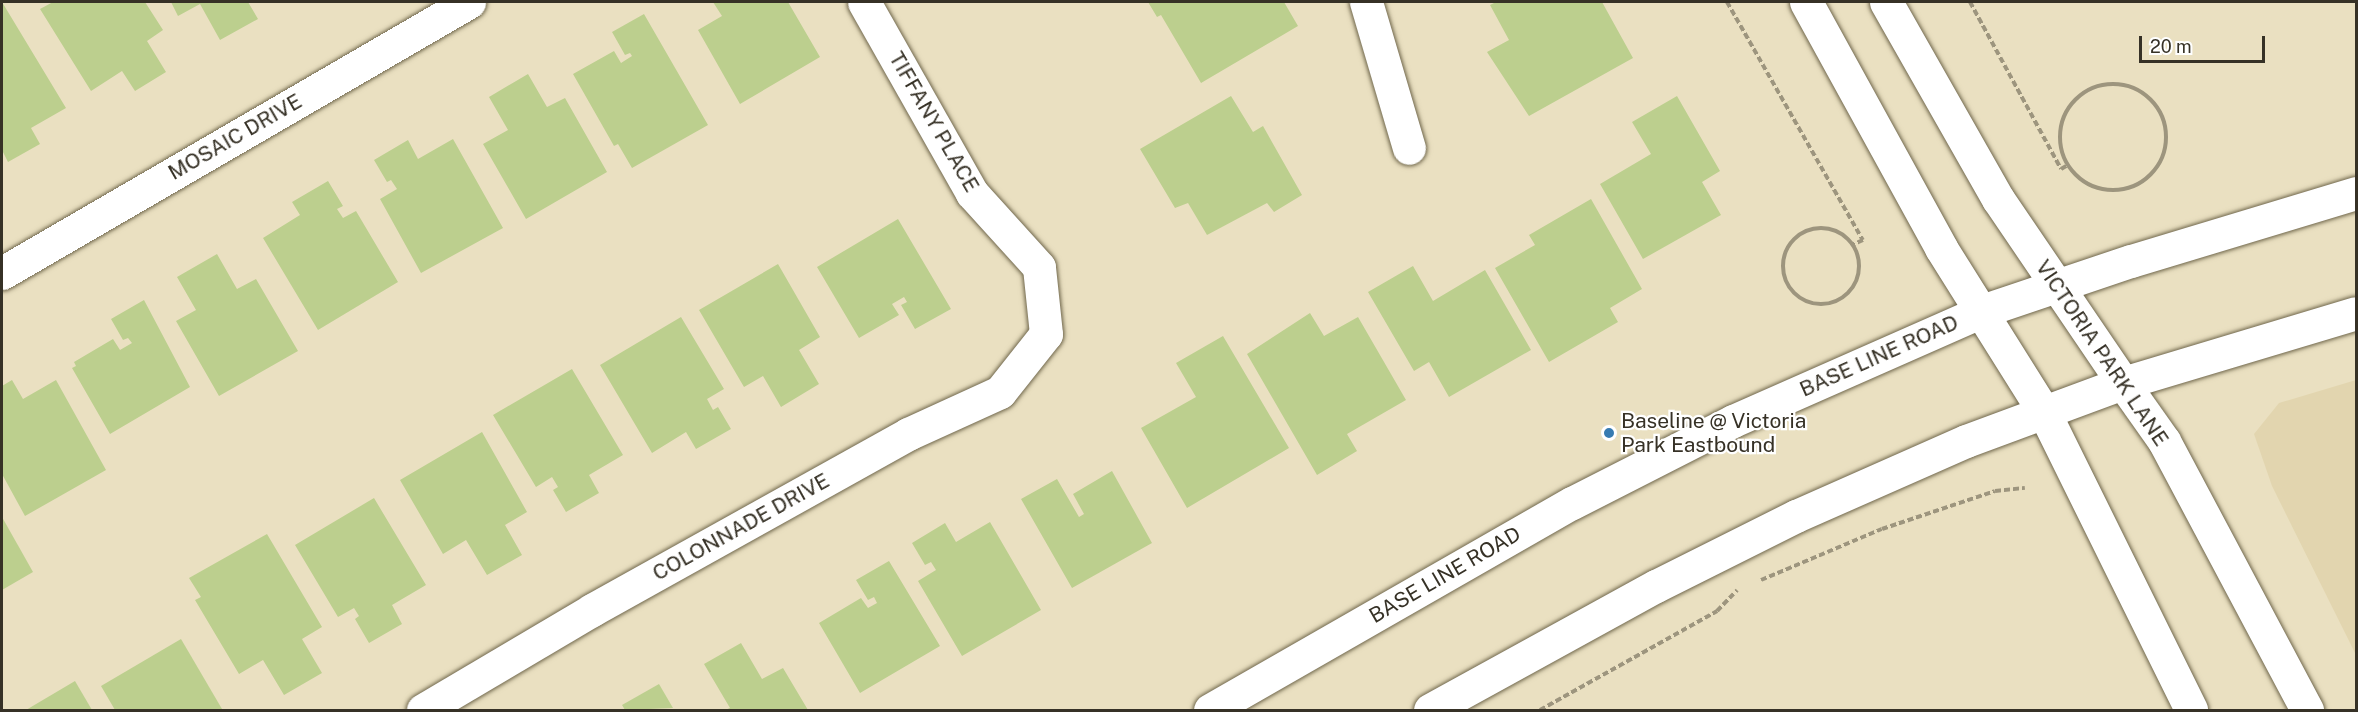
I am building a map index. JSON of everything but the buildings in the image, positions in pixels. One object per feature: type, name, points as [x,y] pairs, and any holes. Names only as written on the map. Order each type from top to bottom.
[{"type":"main road","name":"MOSAIC DRIVE","points":[[2,273],[470,2]]},
{"type":"main road","name":"TIFFANY PLACE","points":[[864,2],[972,193],[1039,267],[1046,334]]},
{"type":"main road","points":[[1366,2],[1409,148]]},
{"type":"main road","points":[[1806,2],[1941,248],[2044,412],[2191,711]]},
{"type":"main road","name":"VICTORIA PARK LANE","points":[[1886,2],[1998,199],[2164,441],[2307,711]]},
{"type":"main road","name":"BASE LINE ROAD","points":[[1210,711],[1572,503],[1733,421],[1982,311],[2055,285],[2356,194]]},
{"type":"main road","points":[[1430,711],[1656,586],[1796,516],[1966,441],[2123,383],[2356,314]]},
{"type":"main road","name":"COLONNADE DRIVE","points":[[423,711],[592,610],[908,434],[1000,392],[1046,334]]},
{"type":"path","points":[[1727,2],[1863,240],[1852,245]]},
{"type":"path","points":[[1970,2],[2061,169],[2068,165]]},
{"type":"path","points":[[2110,83],[2126,85],[2142,92],[2156,104],[2164,121],[2162,157],[2138,184],[2101,189],[2085,183],[2068,165],[2059,141],[2061,124],[2078,96],[2110,83]]},
{"type":"path","points":[[1829,229],[1840,233],[1852,245],[1859,264],[1858,276],[1843,296],[1819,304],[1807,301],[1788,285],[1783,272],[1787,249],[1805,232],[1829,229]]},
{"type":"path","points":[[1758,581],[1882,529],[1995,491],[2025,488]]},
{"type":"path","points":[[1540,711],[1717,611],[1737,590],[1748,586]]},
{"type":"shaded area","points":[[2356,380],[2356,655],[2272,486],[2254,434],[2279,403]]},
{"type":"place","name":"Baseline @ Victoria Park Eastbound","points":[[1609,433]]}]
